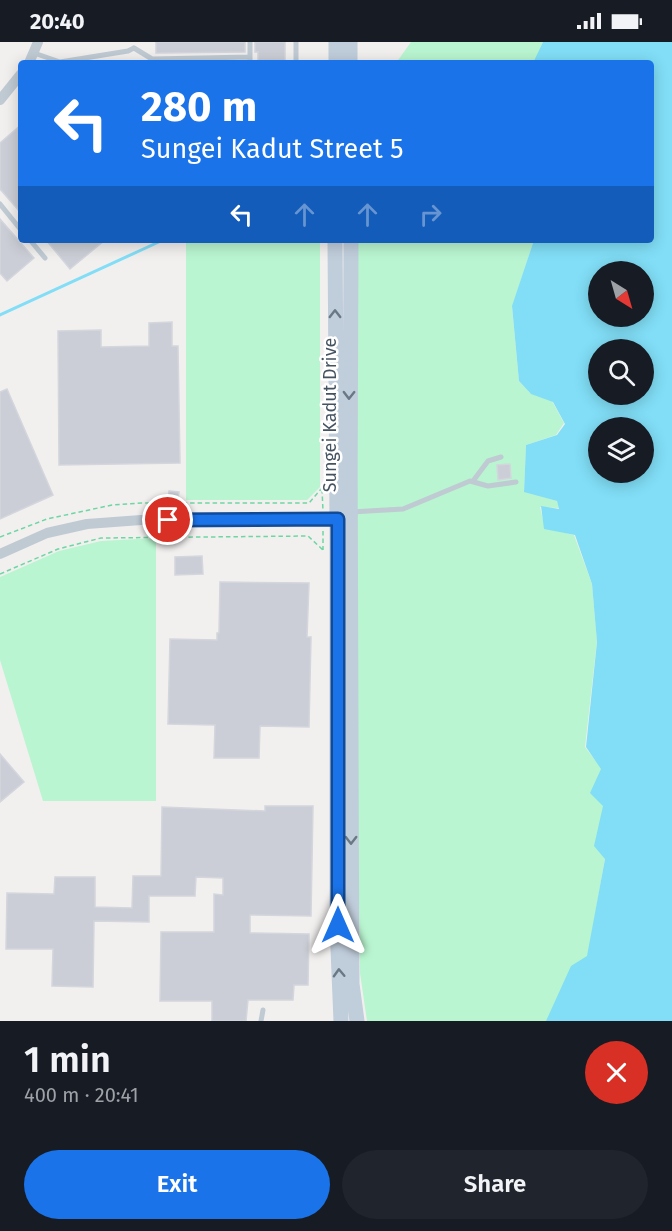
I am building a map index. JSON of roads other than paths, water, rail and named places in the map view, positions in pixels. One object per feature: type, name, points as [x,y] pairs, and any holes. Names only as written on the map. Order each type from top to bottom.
[{"type":"main road","points":[[336,42],[336,60]]},
{"type":"main road","points":[[350,42],[350,60]]},
{"type":"main road","name":"Sungei Kadut Drive","points":[[335,243],[346,517],[352,984],[357,1021]]},
{"type":"main road","name":"Sungei Kadut Drive","points":[[341,1021],[338,925],[351,243]]},
{"type":"street","points":[[31,58],[38,42]]},
{"type":"street","points":[[0,100],[18,78]]},
{"type":"street","points":[[0,554],[47,533],[87,524],[141,520],[346,517]]},
{"type":"lane","points":[[94,60],[128,51],[135,45],[152,59],[250,60],[250,42]]},
{"type":"lane","points":[[296,42],[296,60]]},
{"type":"lane","points":[[31,58],[46,60]]},
{"type":"lane","points":[[0,204],[18,226]]},
{"type":"lane","points":[[32,243],[45,258]]},
{"type":"lane","points":[[473,481],[488,461],[501,457]]},
{"type":"lane","points":[[346,517],[403,509],[465,482],[473,481],[488,486],[516,482]]},
{"type":"lane","points":[[261,1021],[263,1010]]},
{"type":"water","points":[[543,42],[672,42],[672,1021],[546,1021],[571,966],[587,956],[605,859],[594,846],[603,806],[590,793],[601,769],[586,747],[597,642],[592,584],[575,535],[544,529],[541,506],[559,509],[557,501],[524,492],[526,445],[557,435],[565,424],[553,402],[531,394],[519,381],[512,306],[533,243],[654,243],[654,60],[534,60]]},
{"type":"waterway","points":[[0,315],[156,243]]}]
